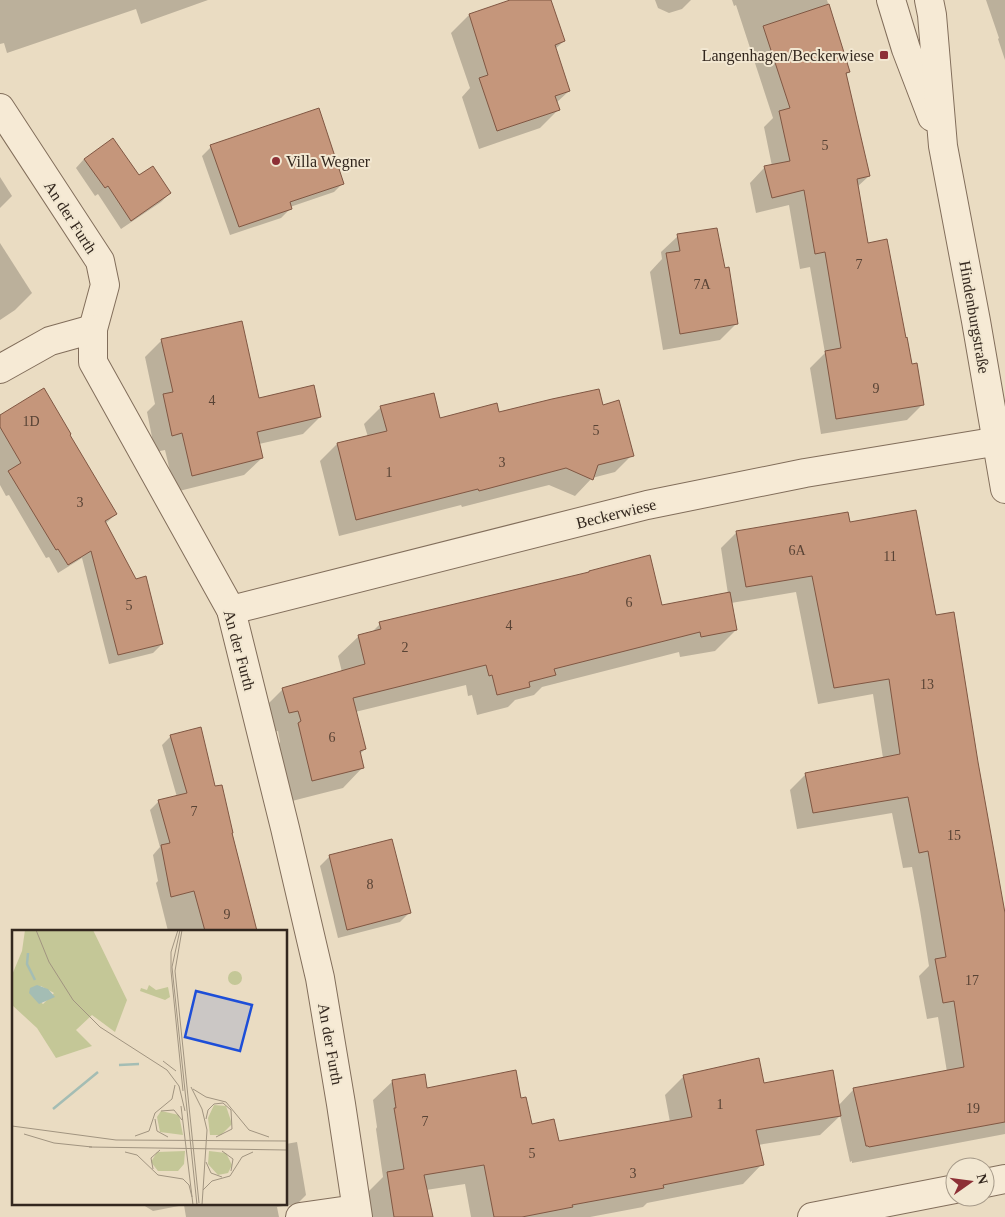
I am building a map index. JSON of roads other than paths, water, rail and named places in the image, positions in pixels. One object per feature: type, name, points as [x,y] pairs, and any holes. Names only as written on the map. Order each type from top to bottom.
[{"type":"street","name":"Hindenburgstraße","points":[[891,0],[906,49],[943,146]]},
{"type":"street","name":"Hindenburgstraße","points":[[929,0],[932,15],[943,146],[1001,441],[1005,489]]},
{"type":"street","name":"An der Furth","points":[[0,108],[100,261],[105,285],[93,328],[93,362],[231,610],[320,978],[357,1213]]},
{"type":"street","points":[[0,370],[50,341],[93,328]]},
{"type":"street","name":"Beckerwiese","points":[[231,610],[647,505],[805,473],[1001,441]]},
{"type":"street","points":[[812,1217],[945,1190]]},
{"type":"street","points":[[300,1217],[357,1213]]},
{"type":"place","name":"Langenhagen/Beckerwiese","points":[[884,55]]},
{"type":"place","name":"Villa Wegner","points":[[276,161]]}]
